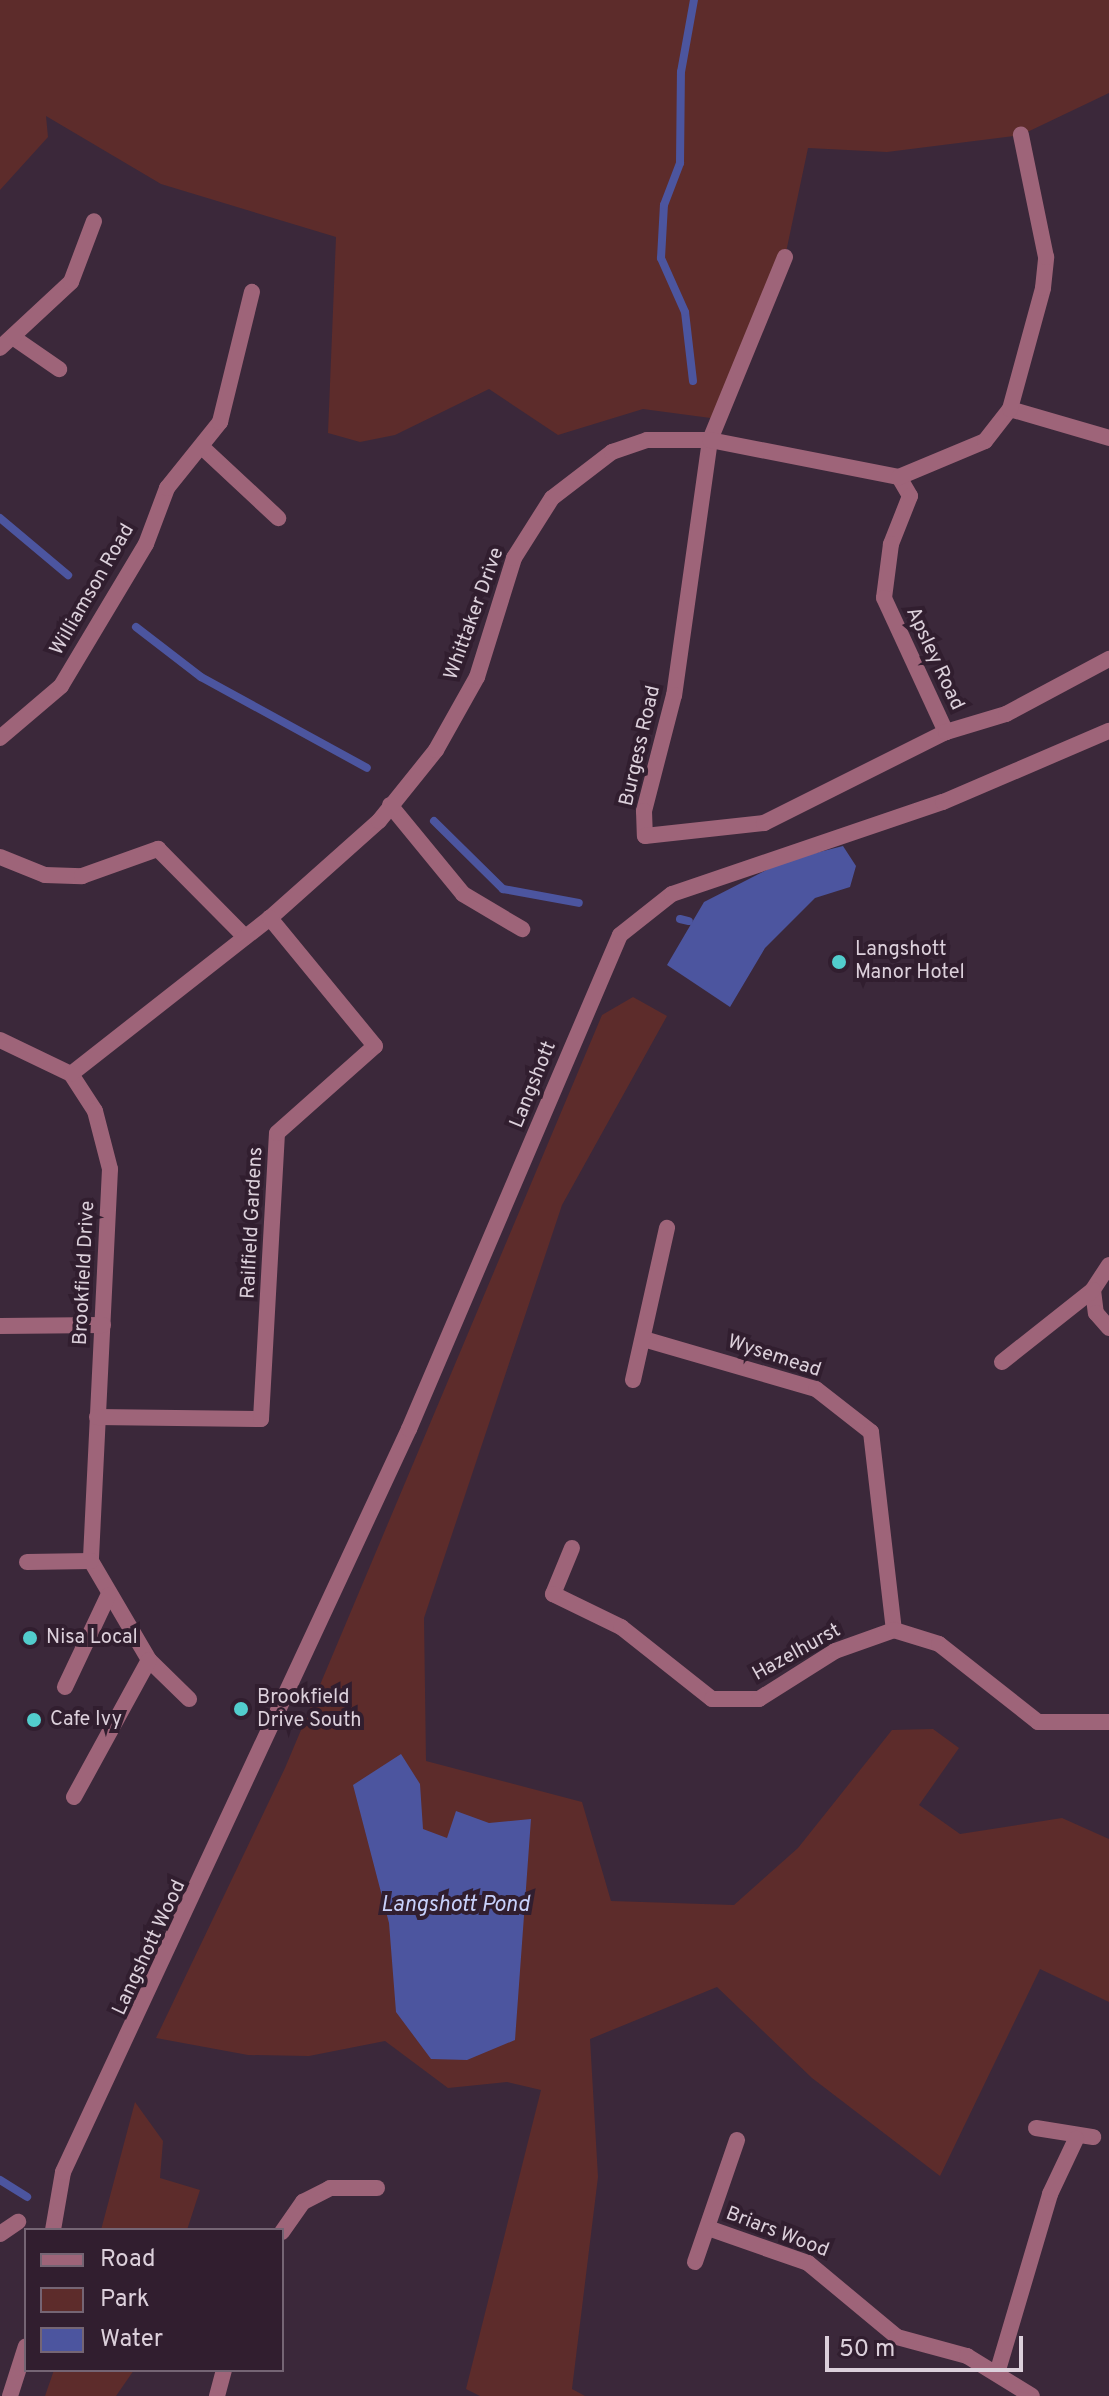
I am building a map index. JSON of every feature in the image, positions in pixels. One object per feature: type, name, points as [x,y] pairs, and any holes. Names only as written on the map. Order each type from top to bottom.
[{"type":"street","points":[[899,477],[985,441],[1010,409],[1033,339],[1046,257],[1021,135]]},
{"type":"street","points":[[59,369],[7,343],[71,282],[94,221]]},
{"type":"street","points":[[710,440],[785,257]]},
{"type":"street","name":"Williamson Road","points":[[0,738],[61,686],[146,544],[167,488],[203,448],[220,422],[252,292]]},
{"type":"street","points":[[1010,409],[1109,438]]},
{"type":"street","name":"Whittaker Drive","points":[[71,1074],[270,918],[390,805],[436,750],[477,677],[514,558],[552,498],[612,452],[647,440],[710,440],[899,477]]},
{"type":"street","name":"Burgess Road","points":[[710,440],[674,695],[644,811],[645,836],[764,823],[946,732]]},
{"type":"street","points":[[203,448],[278,518]]},
{"type":"street","name":"Apsley Road","points":[[899,477],[910,496],[891,544],[884,598],[946,732],[1006,714],[1109,659]]},
{"type":"street","name":"Langshott","points":[[268,1739],[620,935],[672,894],[943,802],[1109,731]]},
{"type":"street","points":[[390,805],[463,894],[522,929]]},
{"type":"street","points":[[0,857],[45,875],[82,876],[121,868],[158,849],[245,937]]},
{"type":"street","name":"Railfield Gardens","points":[[97,1417],[261,1419],[277,1133],[375,1046],[270,918]]},
{"type":"street","points":[[0,1040],[71,1074]]},
{"type":"street","name":"Brookfield Drive","points":[[71,1074],[95,1111],[110,1169],[91,1561]]},
{"type":"street","points":[[633,1380],[647,1340],[667,1228]]},
{"type":"street","points":[[1002,1362],[1093,1290],[1109,1265]]},
{"type":"street","points":[[1093,1290],[1096,1313],[1109,1328]]},
{"type":"street","points":[[0,1326],[103,1325]]},
{"type":"street","name":"Wysemead","points":[[647,1340],[816,1389],[871,1432],[894,1630]]},
{"type":"street","name":"Hazelhurst","points":[[572,1548],[553,1594],[621,1627],[712,1699],[759,1699],[835,1651],[894,1630]]},
{"type":"street","points":[[27,1562],[91,1561],[108,1596],[149,1660],[189,1699]]},
{"type":"street","points":[[65,1687],[108,1596]]},
{"type":"street","points":[[894,1630],[939,1644],[1038,1722],[1109,1722]]},
{"type":"street","points":[[74,1797],[149,1660]]},
{"type":"street","name":"Langshott Wood","points":[[53,2228],[63,2172],[268,1739]]},
{"type":"street","points":[[998,2370],[1050,2194],[1085,2138],[1036,2128]]},
{"type":"street","name":"Briars Wood","points":[[695,2262],[737,2140]]},
{"type":"street","points":[[284,2229],[303,2202],[330,2188],[377,2188]]},
{"type":"street","points":[[0,2234],[18,2222]]},
{"type":"street","name":"Briars Wood","points":[[708,2228],[832,2277],[897,2337],[998,2370],[1032,2396]]},
{"type":"street","points":[[10,2396],[24,2352]]},
{"type":"street","points":[[217,2396],[223,2372]]},
{"type":"green space","points":[[0,0],[1109,0],[1109,93],[1021,135],[887,152],[808,148],[785,257],[718,419],[643,409],[558,435],[489,389],[395,435],[360,442],[328,433],[336,237],[161,184],[46,116],[48,137],[0,190]]},
{"type":"green space","points":[[633,997],[667,1016],[562,1205],[424,1618],[426,1761],[582,1802],[611,1901],[734,1905],[798,1848],[892,1730],[933,1729],[959,1748],[919,1805],[960,1834],[1062,1818],[1109,1839],[1109,2002],[1040,1969],[940,2176],[812,2078],[717,1987],[590,2039],[598,2177],[572,2389],[585,2396],[480,2396],[466,2389],[541,2090],[507,2082],[448,2088],[385,2041],[309,2056],[248,2055],[156,2038],[285,1768],[602,1015]]},
{"type":"green space","points":[[135,2102],[163,2141],[160,2178],[200,2190],[188,2228],[102,2228]]},
{"type":"green space","points":[[53,2372],[133,2372],[116,2396],[45,2396]]},
{"type":"water","points":[[843,846],[856,866],[850,887],[815,898],[765,948],[730,1007],[667,965],[704,902],[784,861]]},
{"type":"water","name":"Langshott Pond","points":[[401,1754],[420,1784],[423,1829],[447,1838],[456,1811],[489,1823],[531,1819],[515,2040],[467,2060],[431,2059],[396,2012],[389,1923],[353,1785]]},
{"type":"waterway","points":[[693,381],[685,312],[661,258],[664,205],[680,163],[681,72],[694,0]]},
{"type":"waterway","points":[[0,518],[68,575]]},
{"type":"waterway","points":[[136,627],[201,677],[367,768]]},
{"type":"waterway","points":[[434,821],[503,889],[579,903]]},
{"type":"waterway","points":[[680,919],[689,921]]},
{"type":"waterway","points":[[0,2180],[27,2197]]},
{"type":"place","name":"Langshott Manor Hotel","points":[[839,962]]},
{"type":"place","name":"Nisa Local","points":[[30,1638]]},
{"type":"place","name":"Brookfield Drive South","points":[[241,1709]]},
{"type":"place","name":"Cafe Ivy","points":[[34,1720]]}]
